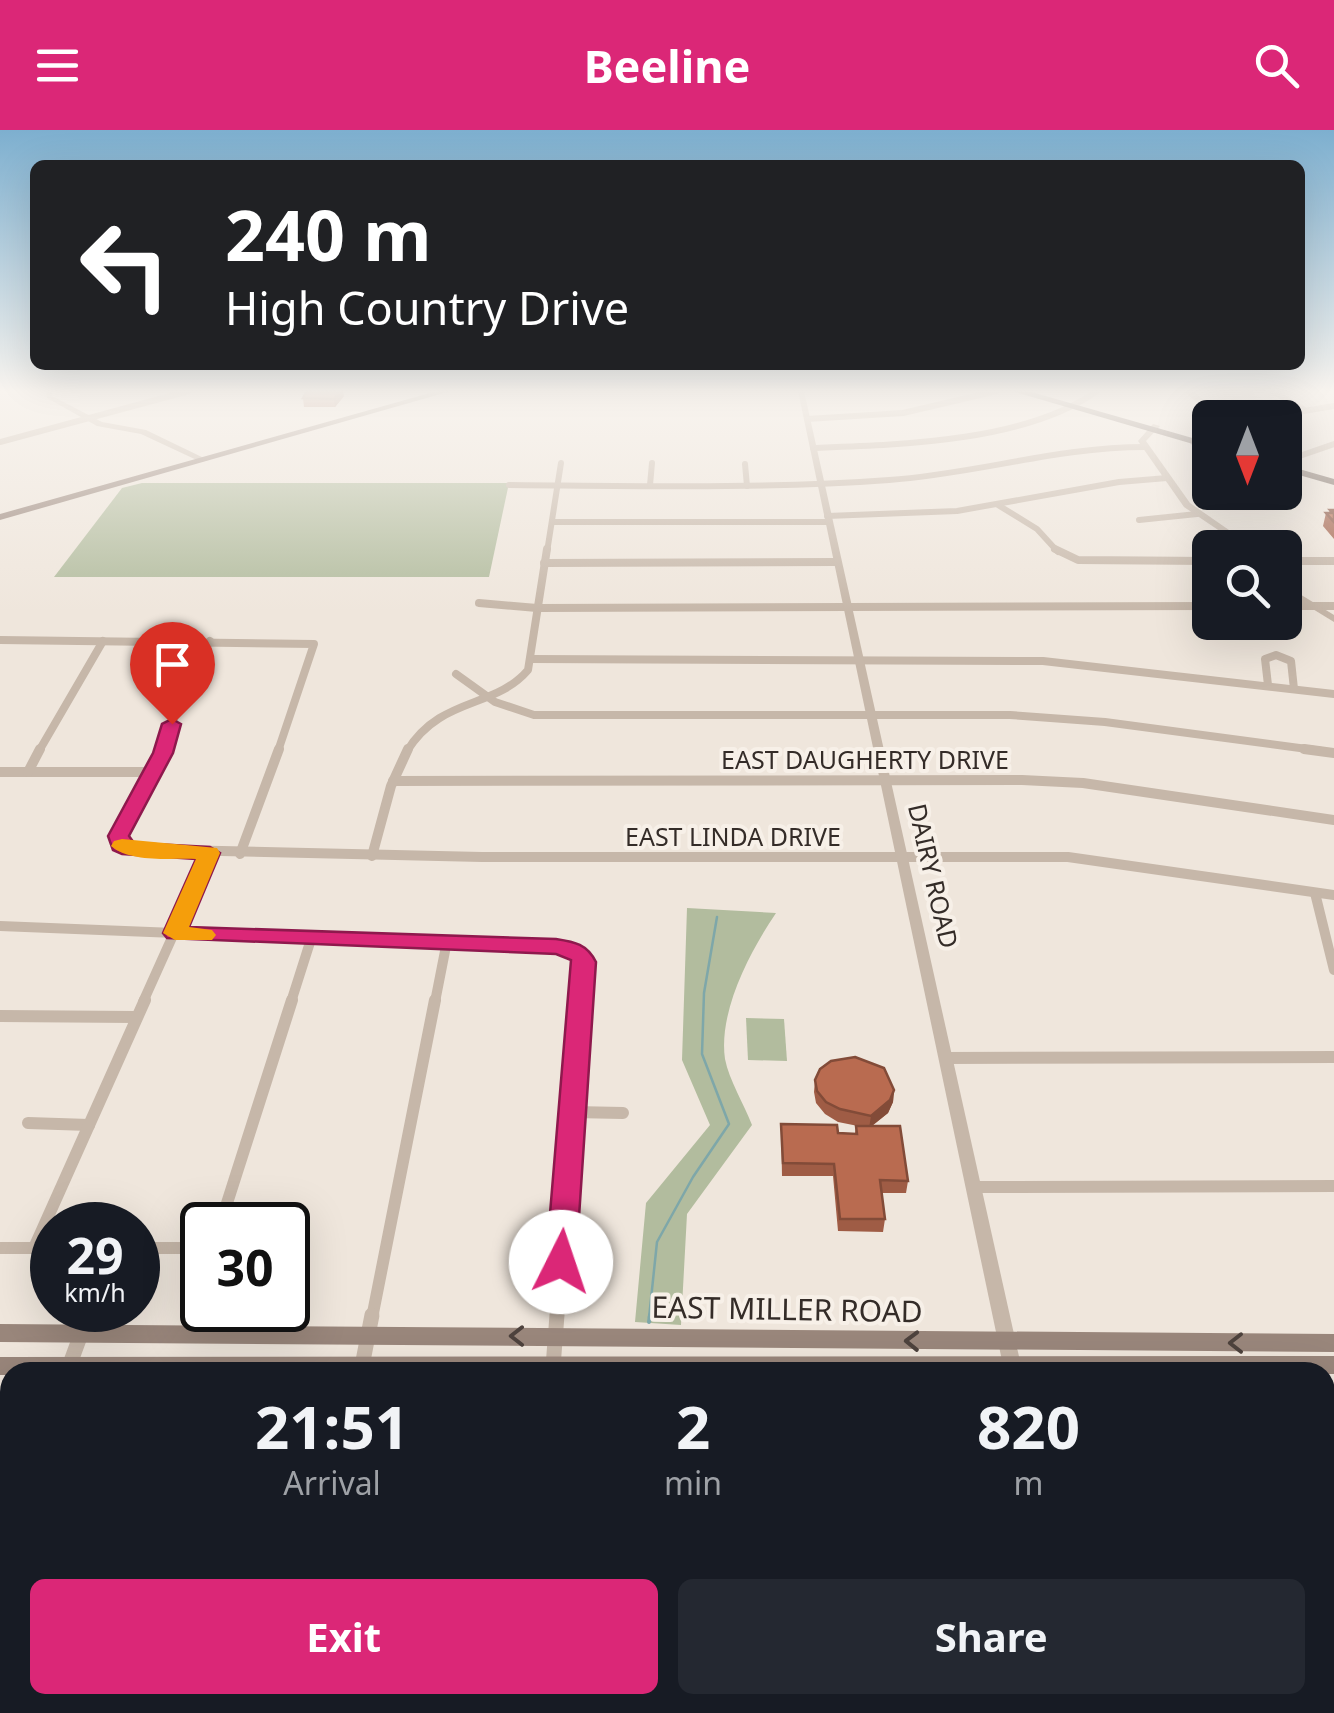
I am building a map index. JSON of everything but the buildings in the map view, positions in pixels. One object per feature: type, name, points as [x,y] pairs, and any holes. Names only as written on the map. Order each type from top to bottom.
[{"type":"main road","points":[[0,514],[175,465]]},
{"type":"main road","points":[[1302,469],[1334,479]]},
{"type":"main road","name":"EAST MILLER ROAD","points":[[0,1333],[1334,1343]]},
{"type":"street","points":[[372,856],[402,752],[422,730],[453,707],[524,677],[531,659],[562,465]]},
{"type":"street","points":[[650,485],[652,465]]},
{"type":"street","points":[[745,465],[747,486]]},
{"type":"street","name":"DAIRY ROAD","points":[[817,465],[1012,1362]]},
{"type":"street","points":[[508,485],[747,486],[922,477],[992,465]]},
{"type":"street","points":[[1158,465],[1197,514],[1222,530]]},
{"type":"street","points":[[552,522],[900,515],[998,505],[1125,480],[1167,478]]},
{"type":"street","points":[[998,505],[1037,530],[1061,555],[1078,560],[1192,561]]},
{"type":"street","points":[[1139,520],[1197,514]]},
{"type":"street","points":[[1302,561],[1334,561]]},
{"type":"street","points":[[544,562],[836,562]]},
{"type":"street","points":[[1302,600],[1334,619]]},
{"type":"street","points":[[479,603],[537,608],[1192,606]]},
{"type":"street","points":[[1302,606],[1334,606]]},
{"type":"street","points":[[0,640],[314,644],[261,804],[240,854]]},
{"type":"street","points":[[28,772],[74,684],[103,641]]},
{"type":"street","points":[[0,772],[151,772],[163,753],[180,696],[210,642]]},
{"type":"street","points":[[1268,685],[1265,659],[1276,654],[1291,661],[1294,688]]},
{"type":"street","points":[[531,659],[1079,662],[1334,694]]},
{"type":"street","points":[[456,674],[484,695],[514,710],[554,716],[1064,718],[1334,752]]},
{"type":"street","name":"EAST LINDA DRIVE","points":[[151,772],[119,836],[120,845],[130,849],[372,856],[1068,856],[1334,896]]},
{"type":"street","name":"EAST DAUGHERTY DRIVE","points":[[393,781],[1083,783],[1334,820]]},
{"type":"street","points":[[55,1202],[210,853]]},
{"type":"street","points":[[1316,892],[1334,970]]},
{"type":"street","points":[[0,926],[573,949],[584,962],[553,1362]]},
{"type":"street","points":[[227,1202],[312,936]]},
{"type":"street","points":[[363,1362],[447,941]]},
{"type":"street","points":[[0,1016],[135,1018]]},
{"type":"street","points":[[945,1058],[1334,1058]]},
{"type":"street","points":[[573,1112],[623,1113]]},
{"type":"street","points":[[28,1123],[90,1124]]},
{"type":"street","points":[[973,1187],[1334,1186]]},
{"type":"street","points":[[0,1248],[30,1248]]},
{"type":"street","points":[[71,1362],[81,1334]]},
{"type":"green space","points":[[142,483],[509,483],[489,577],[54,577],[122,488]]},
{"type":"green space","points":[[687,908],[776,913],[738,982],[726,1021],[727,1067],[752,1125],[687,1214],[681,1325],[635,1322],[646,1203],[710,1125],[682,1060]]},
{"type":"green space","points":[[746,1018],[784,1019],[787,1061],[748,1060]]},
{"type":"waterway","points":[[649,1318],[657,1242],[693,1177],[729,1124],[702,1054],[704,993],[717,917]]},
{"type":"waterway","points":[[649,1322],[650,1315]]},
{"type":"slow traffic","points":[[122,846],[210,853],[175,933],[204,935]]},
{"type":"route","points":[[172,724],[163,753],[119,836],[120,845],[130,849],[210,853],[175,933],[556,946],[573,949],[581,956],[584,962],[561,1262]]}]
